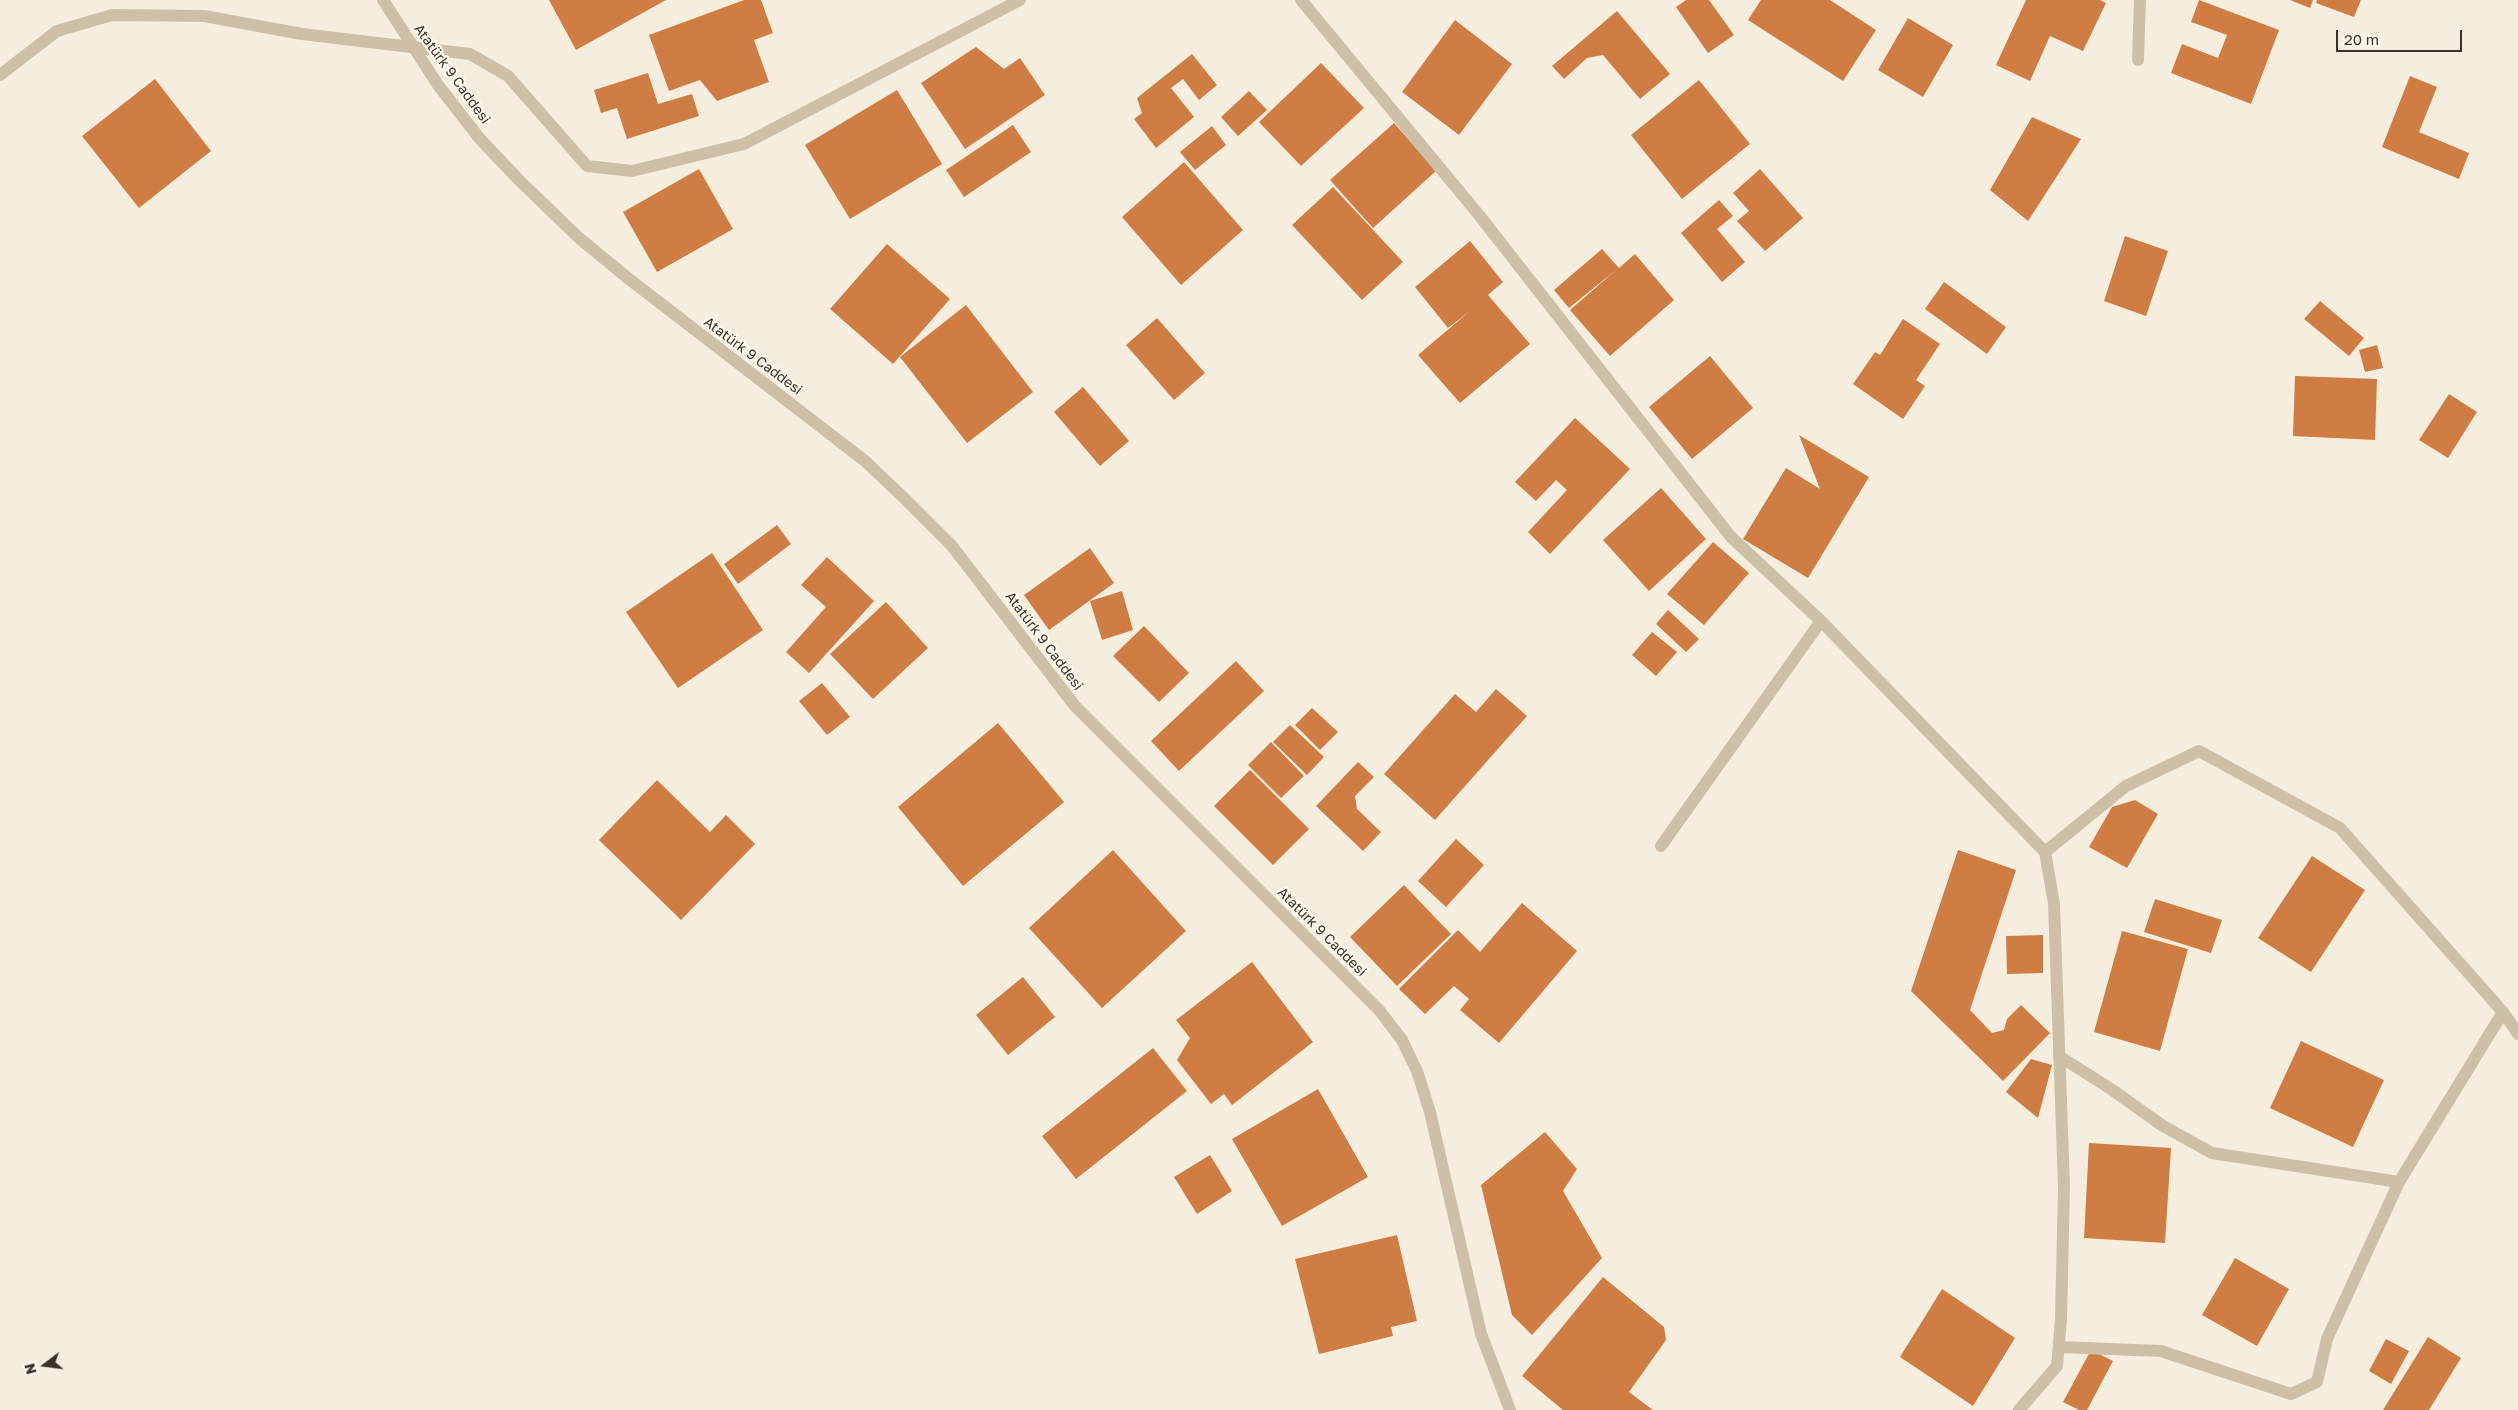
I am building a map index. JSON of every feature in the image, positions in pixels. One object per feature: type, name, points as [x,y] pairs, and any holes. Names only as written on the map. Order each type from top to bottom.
[{"type":"street","name":"Atatürk 9 Caddesi","points":[[383,0],[438,85],[480,139],[519,180],[579,238],[628,280],[865,461],[952,546],[1088,719],[1379,1010],[1402,1040],[1420,1079],[1430,1112],[1481,1334],[1510,1410]]},
{"type":"street","points":[[0,76],[56,32],[112,15],[204,16],[302,34],[470,54],[508,76],[586,166],[632,171],[744,144],[1020,0]]},
{"type":"street","points":[[1301,0],[1479,215],[1730,538],[1821,621],[2045,852],[2054,904],[2064,1187],[2059,1346],[2057,1366],[2019,1410]]},
{"type":"street","points":[[2138,60],[2140,0]]},
{"type":"street","points":[[1661,846],[1821,621]]},
{"type":"street","points":[[2045,852],[2126,786],[2199,752],[2340,828],[2503,1012],[2518,1034]]},
{"type":"street","points":[[2059,1346],[2161,1352],[2291,1394],[2317,1382],[2326,1339],[2398,1182],[2503,1012]]},
{"type":"street","points":[[2059,1056],[2111,1089],[2163,1126],[2212,1153],[2398,1182]]},
{"type":"building","points":[[549,0],[666,0],[576,50]]},
{"type":"building","points":[[744,0],[761,0],[773,33],[754,40],[769,82],[717,101],[700,80],[669,91],[649,35]]},
{"type":"building","points":[[1686,0],[1709,0],[1734,35],[1708,53],[1676,7]]},
{"type":"building","points":[[1761,0],[1830,0],[1876,30],[1843,81],[1748,20]]},
{"type":"building","points":[[2026,0],[2100,0],[2106,3],[2083,51],[2050,36],[2030,81],[1996,65]]},
{"type":"building","points":[[2199,0],[2279,30],[2251,104],[2171,73],[2182,44],[2218,58],[2227,35],[2191,22]]},
{"type":"building","points":[[2290,0],[2313,0],[2310,8]]},
{"type":"building","points":[[2317,0],[2361,0],[2354,17],[2316,3]]},
{"type":"building","points":[[1617,11],[1670,74],[1640,99],[1603,55],[1587,58],[1564,79],[1552,66]]},
{"type":"building","points":[[1908,18],[1953,45],[1923,97],[1878,70]]},
{"type":"building","points":[[1455,20],[1512,64],[1459,135],[1402,92]]},
{"type":"building","points":[[976,47],[1004,69],[1020,58],[1045,95],[965,149],[921,83]]},
{"type":"building","points":[[1192,54],[1217,85],[1199,100],[1183,79],[1171,88],[1194,117],[1156,148],[1134,119],[1142,113],[1137,98]]},
{"type":"building","points":[[1321,63],[1364,108],[1301,166],[1259,122]]},
{"type":"building","points":[[648,73],[658,104],[692,94],[699,116],[627,139],[617,108],[601,113],[594,90]]},
{"type":"building","points":[[2410,76],[2437,87],[2419,132],[2469,153],[2459,179],[2382,147]]},
{"type":"building","points":[[155,79],[211,151],[139,208],[82,136]]},
{"type":"building","points":[[1699,80],[1750,144],[1682,199],[1631,135]]},
{"type":"building","points":[[897,90],[942,164],[850,219],[805,145]]},
{"type":"building","points":[[1249,91],[1267,110],[1238,136],[1221,117]]},
{"type":"building","points":[[2032,117],[2081,139],[2028,221],[1990,190]]},
{"type":"building","points":[[1394,123],[1436,171],[1373,228],[1330,180]]},
{"type":"building","points":[[1013,125],[1031,152],[964,197],[946,170]]},
{"type":"building","points":[[1212,126],[1226,145],[1195,170],[1180,152]]},
{"type":"building","points":[[1184,162],[1243,230],[1181,285],[1122,217]]},
{"type":"building","points":[[699,169],[733,229],[657,272],[623,212]]},
{"type":"building","points":[[1760,169],[1803,218],[1765,251],[1737,221],[1749,211],[1733,193]]},
{"type":"building","points":[[1333,187],[1403,262],[1362,300],[1292,225]]},
{"type":"building","points":[[1719,200],[1733,216],[1717,229],[1745,262],[1722,282],[1681,233]]},
{"type":"building","points":[[2125,236],[2168,251],[2146,316],[2104,301]]},
{"type":"building","points":[[1470,241],[1503,282],[1488,295],[1530,344],[1460,403],[1418,355],[1470,311],[1448,328],[1415,287]]},
{"type":"building","points":[[887,244],[950,299],[893,364],[830,309]]},
{"type":"building","points":[[1602,249],[1619,268],[1635,254],[1674,300],[1610,356],[1570,310],[1617,269],[1569,308],[1554,290]]},
{"type":"building","points":[[1944,282],[2006,327],[1987,354],[1925,309]]},
{"type":"building","points":[[2320,301],[2364,338],[2349,356],[2304,319]]},
{"type":"building","points":[[966,305],[1033,392],[967,443],[900,357]]},
{"type":"building","points":[[1157,318],[1205,373],[1174,400],[1126,345]]},
{"type":"building","points":[[1903,319],[1940,344],[1916,380],[1925,386],[1903,419],[1853,384],[1875,352],[1880,355]]},
{"type":"building","points":[[2377,345],[2383,368],[2365,372],[2359,350]]},
{"type":"building","points":[[1710,356],[1753,408],[1692,459],[1649,407]]},
{"type":"building","points":[[2295,376],[2377,379],[2375,440],[2293,436]]},
{"type":"building","points":[[1083,387],[1129,441],[1100,466],[1054,412]]},
{"type":"building","points":[[2449,394],[2477,412],[2448,458],[2419,440]]},
{"type":"building","points":[[1575,418],[1630,469],[1550,554],[1528,532],[1567,490],[1556,480],[1536,501],[1515,482]]},
{"type":"building","points":[[1799,435],[1869,477],[1808,578],[1743,539],[1786,468],[1820,489]]},
{"type":"building","points":[[1661,488],[1706,539],[1649,591],[1603,540]]},
{"type":"building","points":[[777,525],[791,544],[738,584],[724,564]]},
{"type":"building","points":[[1713,542],[1749,573],[1704,625],[1667,594]]},
{"type":"building","points":[[1090,548],[1114,583],[1049,630],[1024,595]]},
{"type":"building","points":[[712,553],[763,630],[678,688],[626,612]]},
{"type":"building","points":[[827,557],[874,601],[809,673],[786,652],[826,607],[801,585]]},
{"type":"building","points":[[1122,591],[1133,630],[1102,640],[1090,601]]},
{"type":"building","points":[[886,602],[928,648],[873,699],[830,654]]},
{"type":"building","points":[[1668,610],[1699,639],[1686,652],[1656,624]]},
{"type":"building","points":[[1144,626],[1189,673],[1159,702],[1113,656]]},
{"type":"building","points":[[1652,632],[1677,652],[1656,676],[1632,655]]},
{"type":"building","points":[[1236,661],[1264,691],[1179,771],[1151,741]]},
{"type":"building","points":[[822,683],[850,717],[827,735],[799,701]]},
{"type":"building","points":[[1496,689],[1527,716],[1435,820],[1384,774],[1455,694],[1476,712]]},
{"type":"building","points":[[1312,708],[1338,732],[1320,750],[1295,725]]},
{"type":"building","points":[[998,723],[1064,802],[963,886],[898,807]]},
{"type":"building","points":[[1290,725],[1324,757],[1307,775],[1273,742]]},
{"type":"building","points":[[1271,742],[1304,776],[1281,798],[1248,765]]},
{"type":"building","points":[[1358,762],[1374,777],[1355,796],[1357,809],[1381,832],[1363,851],[1316,806]]},
{"type":"building","points":[[1250,770],[1309,829],[1273,865],[1214,806]]},
{"type":"building","points":[[657,780],[710,832],[726,815],[755,844],[681,920],[599,840]]},
{"type":"building","points":[[2135,800],[2158,814],[2127,868],[2089,847],[2112,807]]},
{"type":"building","points":[[1456,839],[1484,865],[1446,907],[1418,881]]},
{"type":"building","points":[[1113,850],[1186,931],[1102,1008],[1029,928]]},
{"type":"building","points":[[1958,850],[2016,870],[1970,1010],[1992,1033],[2004,1030],[2007,1019],[2021,1005],[2050,1033],[2003,1081],[1911,991]]},
{"type":"building","points":[[2312,856],[2365,890],[2311,972],[2258,938]]},
{"type":"building","points":[[1404,885],[1451,934],[1397,986],[1350,937]]},
{"type":"building","points":[[2155,899],[2222,920],[2211,953],[2144,932]]},
{"type":"building","points":[[1522,903],[1577,951],[1499,1043],[1460,1010],[1469,999],[1454,986],[1425,1014],[1399,989],[1458,930],[1480,952]]},
{"type":"building","points":[[2122,931],[2188,949],[2160,1051],[2094,1032]]},
{"type":"building","points":[[2043,935],[2043,973],[2007,974],[2006,936]]},
{"type":"building","points":[[1252,962],[1313,1042],[1232,1105],[1224,1094],[1211,1104],[1177,1060],[1190,1038],[1176,1020]]},
{"type":"building","points":[[1023,977],[1055,1017],[1008,1055],[976,1015]]},
{"type":"building","points":[[2301,1041],[2384,1080],[2353,1147],[2270,1108]]},
{"type":"building","points":[[1153,1048],[1187,1091],[1076,1179],[1042,1136]]},
{"type":"building","points":[[2031,1059],[2052,1065],[2038,1118],[2006,1092]]},
{"type":"building","points":[[1318,1089],[1368,1177],[1282,1226],[1232,1139]]},
{"type":"building","points":[[1545,1132],[1577,1169],[1563,1191],[1602,1258],[1532,1335],[1512,1315],[1481,1185]]},
{"type":"building","points":[[2089,1143],[2171,1148],[2165,1243],[2084,1238]]},
{"type":"building","points":[[1210,1155],[1232,1191],[1197,1214],[1174,1177]]},
{"type":"building","points":[[1397,1235],[1417,1321],[1391,1327],[1393,1336],[1319,1354],[1295,1259]]},
{"type":"building","points":[[2235,1258],[2289,1289],[2257,1346],[2202,1315]]},
{"type":"building","points":[[1603,1277],[1664,1327],[1666,1340],[1629,1392],[1653,1410],[1563,1410],[1522,1376]]},
{"type":"building","points":[[1942,1289],[2015,1338],[1973,1406],[1900,1357]]},
{"type":"building","points":[[2428,1337],[2461,1358],[2429,1410],[2383,1410]]},
{"type":"building","points":[[2386,1339],[2409,1351],[2391,1384],[2369,1371]]},
{"type":"building","points":[[2091,1350],[2113,1361],[2087,1410],[2079,1410],[2063,1402]]}]
